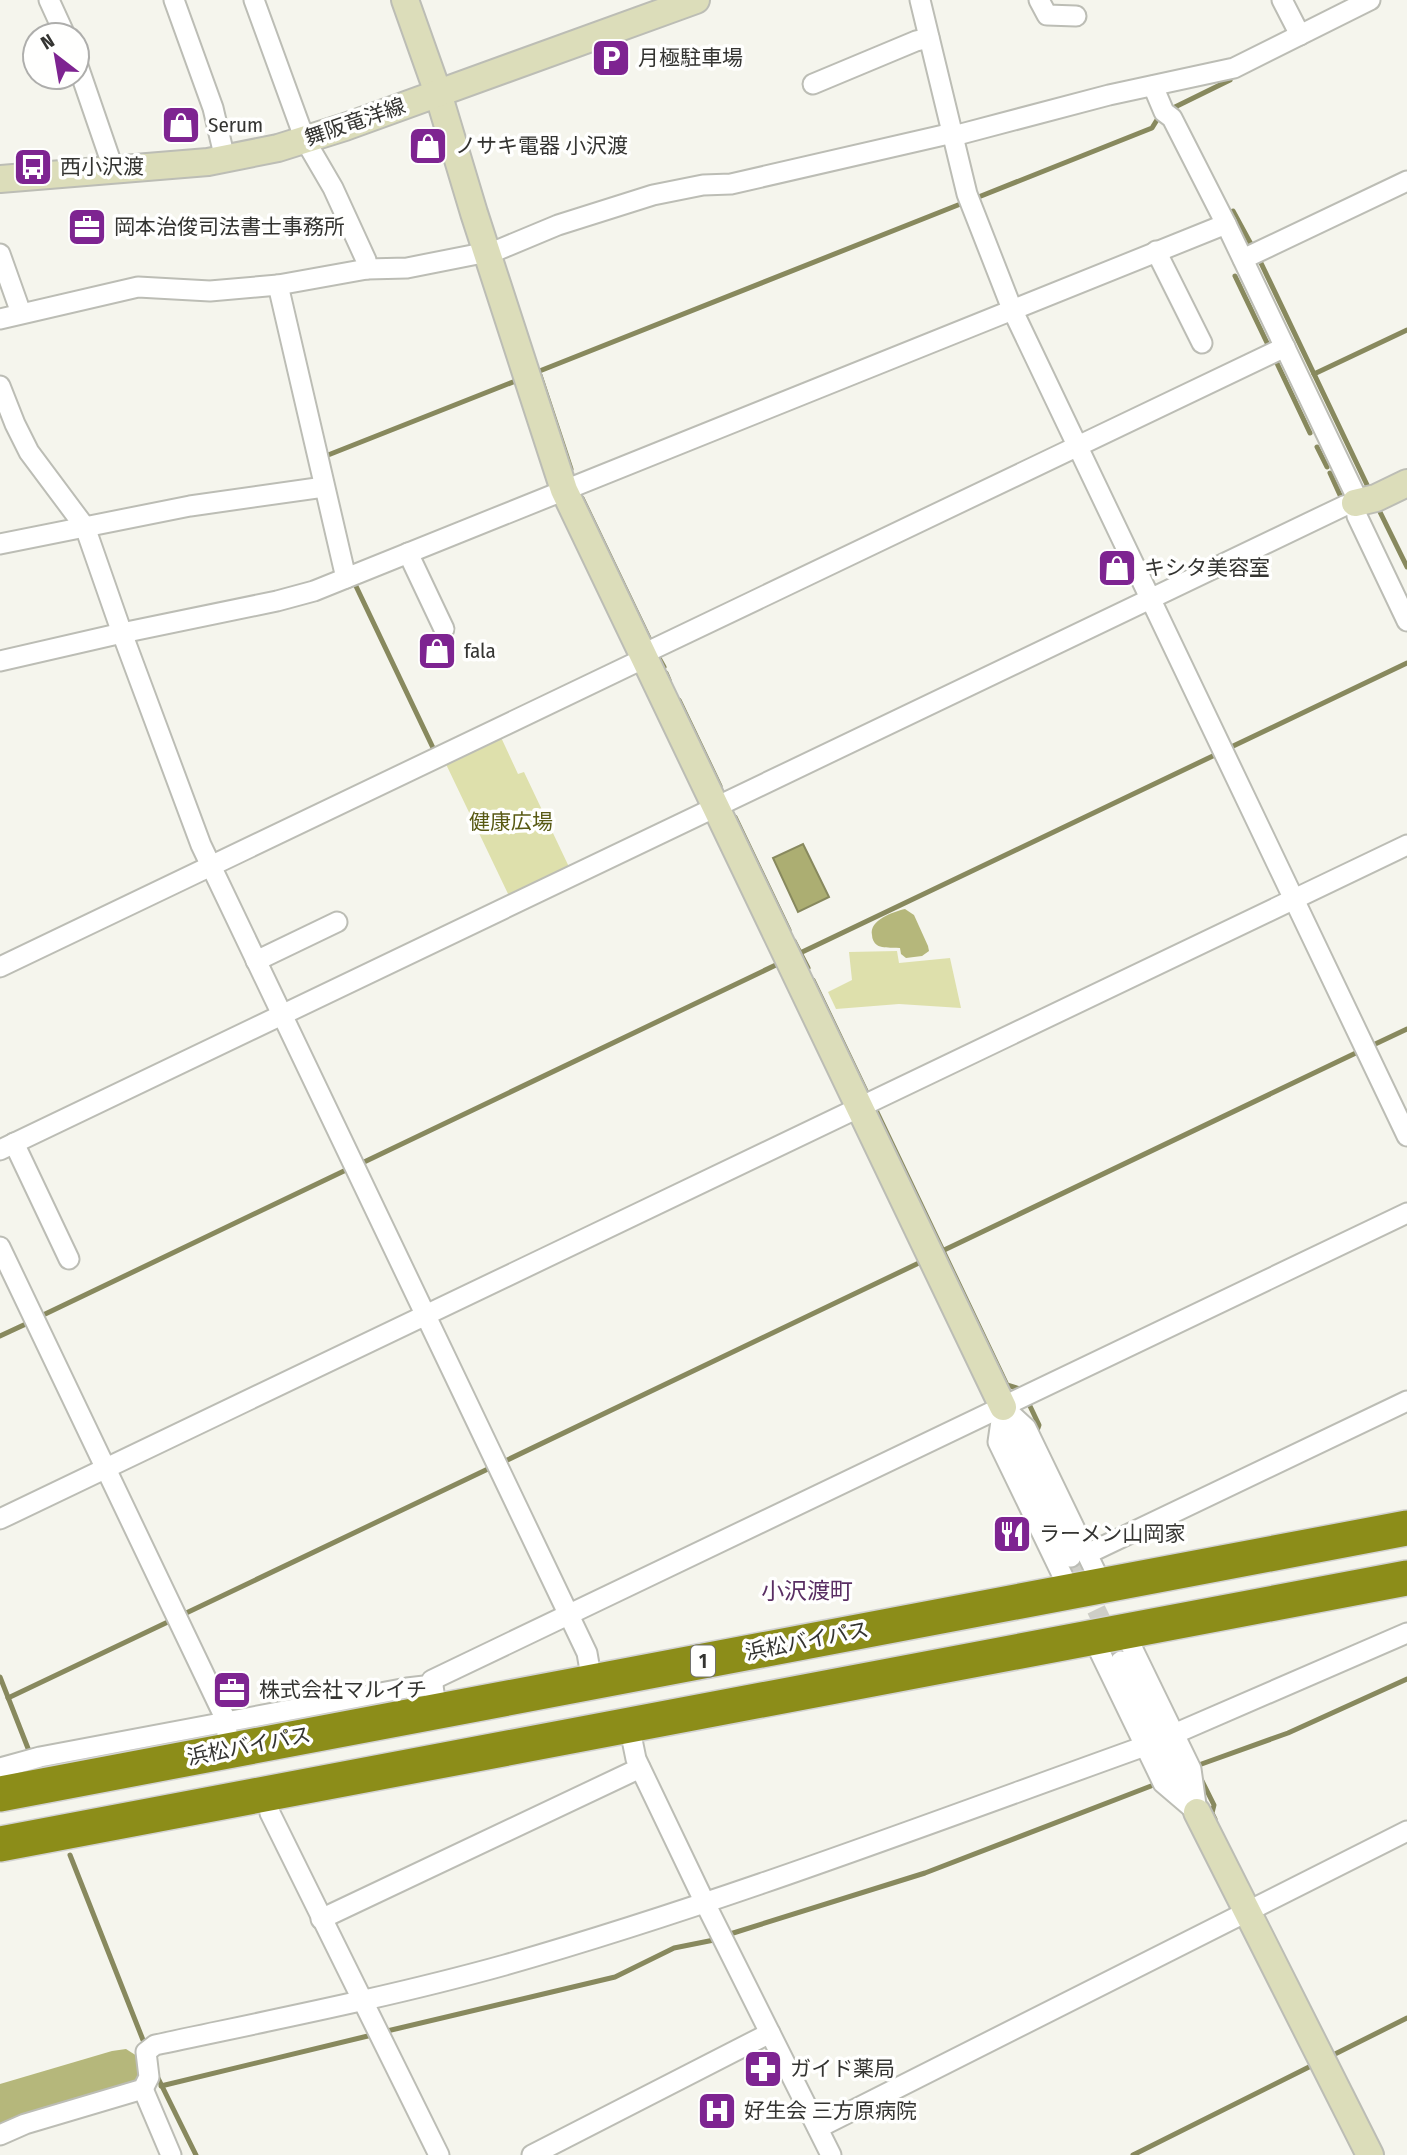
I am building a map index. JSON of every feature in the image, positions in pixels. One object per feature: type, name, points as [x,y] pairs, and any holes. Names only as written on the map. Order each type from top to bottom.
[{"type":"highway","name":"浜松バイパス","points":[[0,1794],[228,1736],[435,1698],[592,1682],[1407,1528]]},
{"type":"highway","points":[[0,1844],[629,1725],[1113,1643],[1407,1578]]},
{"type":"highway","points":[[0,1827],[224,1801]]},
{"type":"street","points":[[49,0],[59,21]]},
{"type":"street","points":[[174,0],[213,108],[225,159]]},
{"type":"street","points":[[254,0],[305,140],[340,202],[366,260],[367,269]]},
{"type":"street","points":[[405,0],[438,93],[564,490],[1003,1407],[1012,1435],[1079,1556],[1086,1588]]},
{"type":"street","name":"舞阪竜洋線","points":[[0,179],[173,166],[225,159],[305,140],[696,0]]},
{"type":"street","points":[[920,0],[967,194],[1012,309],[1407,1136]]},
{"type":"street","points":[[1039,0],[1047,15],[1076,16]]},
{"type":"street","points":[[1282,0],[1300,35]]},
{"type":"street","points":[[0,318],[138,286],[210,291],[278,285],[367,269],[407,268],[498,250],[558,225],[653,195],[703,185],[731,184],[846,156],[961,134],[1109,95],[1234,68],[1370,0]]},
{"type":"street","points":[[813,84],[929,38]]},
{"type":"street","points":[[1153,86],[1164,112],[1172,118],[1226,224],[1354,492],[1357,516],[1407,621]]},
{"type":"street","points":[[87,91],[110,159],[110,170]]},
{"type":"street","points":[[1243,259],[1405,189]]},
{"type":"street","points":[[0,661],[314,591],[1226,224]]},
{"type":"street","points":[[1156,251],[1202,343]]},
{"type":"street","points":[[0,254],[21,313]]},
{"type":"street","points":[[278,285],[346,578]]},
{"type":"street","points":[[0,967],[1285,347]]},
{"type":"street","points":[[0,386],[25,445],[85,527],[201,845],[587,1653],[592,1682]]},
{"type":"street","points":[[69,1259],[7,1147],[1344,506],[1376,498],[1407,483]]},
{"type":"street","points":[[0,544],[190,506],[324,487]]},
{"type":"street","points":[[408,553],[444,629]]},
{"type":"street","points":[[0,1519],[1407,845]]},
{"type":"street","points":[[256,961],[337,922]]},
{"type":"street","points":[[435,1698],[432,1680],[1407,1213]]},
{"type":"street","points":[[0,1247],[224,1716],[228,1736],[40,1757],[0,1768]]},
{"type":"street","points":[[1079,1556],[1407,1401]]},
{"type":"street","points":[[1003,1407],[999,1442],[1086,1588]]},
{"type":"street","points":[[1174,1734],[1407,1633]]},
{"type":"street","points":[[1113,1643],[1174,1734],[1191,1769],[1197,1812]]},
{"type":"street","points":[[1113,1643],[1145,1746],[1163,1783],[1197,1812]]},
{"type":"street","points":[[1113,1643],[1177,1776],[1370,2155]]},
{"type":"street","points":[[629,1725],[640,1768],[831,2155]]},
{"type":"street","points":[[0,2135],[25,2124],[143,2089],[149,2077],[146,2052],[155,2045],[361,2001],[522,1960],[705,1903],[1145,1746]]},
{"type":"street","points":[[321,1919],[640,1768]]},
{"type":"street","points":[[266,1794],[270,1813],[439,2155]]},
{"type":"street","points":[[818,2128],[1407,1831]]},
{"type":"street","points":[[532,2155],[770,2033]]},
{"type":"street","points":[[143,2089],[171,2155]]},
{"type":"green space","name":"健康広場","points":[[499,733],[518,774],[524,772],[570,869],[510,898],[444,760]]},
{"type":"green space","points":[[897,951],[899,963],[950,958],[961,1008],[899,1004],[836,1009],[828,992],[852,980],[849,952]]},
{"type":"shaded area","points":[[803,844],[829,897],[798,912],[773,858]]},
{"type":"shaded area","points":[[905,909],[914,915],[928,946],[929,951],[922,956],[906,958],[901,954],[900,948],[879,946],[873,939],[872,930],[878,921]]},
{"type":"shaded area","points":[[126,2049],[137,2056],[142,2071],[136,2082],[0,2127],[0,2084]]},
{"type":"waterway","points":[[1176,109],[1175,107],[1230,80]]},
{"type":"waterway","points":[[976,198],[1152,128],[1160,115]]},
{"type":"waterway","points":[[537,372],[963,203]]},
{"type":"waterway","points":[[1233,211],[1252,246]]},
{"type":"waterway","points":[[1260,261],[1369,489]]},
{"type":"waterway","points":[[1235,276],[1270,349]]},
{"type":"waterway","points":[[1314,374],[1407,330]]},
{"type":"waterway","points":[[1274,357],[1310,433]]},
{"type":"waterway","points":[[540,375],[571,469]]},
{"type":"waterway","points":[[323,459],[518,380]]},
{"type":"waterway","points":[[1317,447],[1327,467]]},
{"type":"waterway","points":[[1330,473],[1340,495]]},
{"type":"waterway","points":[[582,498],[650,640]]},
{"type":"waterway","points":[[1379,510],[1407,567]]},
{"type":"waterway","points":[[354,582],[435,752]]},
{"type":"waterway","points":[[659,658],[664,667]]},
{"type":"waterway","points":[[1229,748],[1407,663]]},
{"type":"waterway","points":[[666,673],[669,680]]},
{"type":"waterway","points":[[679,700],[720,786]]},
{"type":"waterway","points":[[798,954],[1217,754]]},
{"type":"waterway","points":[[735,817],[789,930]]},
{"type":"waterway","points":[[794,941],[808,968]]},
{"type":"waterway","points":[[362,1163],[780,963]]},
{"type":"waterway","points":[[813,980],[867,1093]]},
{"type":"waterway","points":[[1371,1046],[1407,1029]]},
{"type":"waterway","points":[[940,1252],[1360,1051]]},
{"type":"waterway","points":[[875,1108],[1007,1385],[1020,1389]]},
{"type":"waterway","points":[[41,1316],[346,1170]]},
{"type":"waterway","points":[[503,1462],[923,1261]]},
{"type":"waterway","points":[[0,1336],[28,1323]]},
{"type":"waterway","points":[[1029,1404],[1039,1425],[1036,1433],[1038,1435]]},
{"type":"waterway","points":[[182,1615],[490,1468]]},
{"type":"waterway","points":[[8,1698],[172,1620]]},
{"type":"waterway","points":[[0,1677],[31,1756]]},
{"type":"waterway","points":[[1196,1766],[1288,1733],[1407,1679]]},
{"type":"waterway","points":[[1200,1777],[1214,1805],[1212,1813],[1215,1819]]},
{"type":"waterway","points":[[730,1934],[925,1873],[1151,1786]]},
{"type":"waterway","points":[[70,1855],[143,2040]]},
{"type":"waterway","points":[[383,2032],[615,1977],[674,1948],[714,1940]]},
{"type":"waterway","points":[[1331,2056],[1407,2018]]},
{"type":"waterway","points":[[161,2086],[372,2035]]},
{"type":"waterway","points":[[1133,2155],[1313,2065]]},
{"type":"waterway","points":[[156,2074],[196,2155]]},
{"type":"tunnel","points":[[1071,1557],[1121,1661]]},
{"type":"place","name":"月極駐車場","points":[[611,58]]},
{"type":"place","name":"Serum","points":[[181,125]]},
{"type":"place","name":"ノサキ電器 小沢渡","points":[[428,146]]},
{"type":"place","name":"西小沢渡","points":[[33,167]]},
{"type":"place","name":"岡本治俊司法書士事務所","points":[[87,227]]},
{"type":"place","name":"キシタ美容室","points":[[1117,568]]},
{"type":"place","name":"fala","points":[[437,651]]},
{"type":"place","name":"ラーメン山岡家","points":[[1012,1534]]},
{"type":"place","name":"株式会社マルイチ","points":[[232,1690]]},
{"type":"place","name":"ガイド薬局","points":[[763,2069]]},
{"type":"place","name":"好生会 三方原病院","points":[[717,2111]]},
{"type":"district","name":"小沢渡町","points":[[807,1591]]}]
